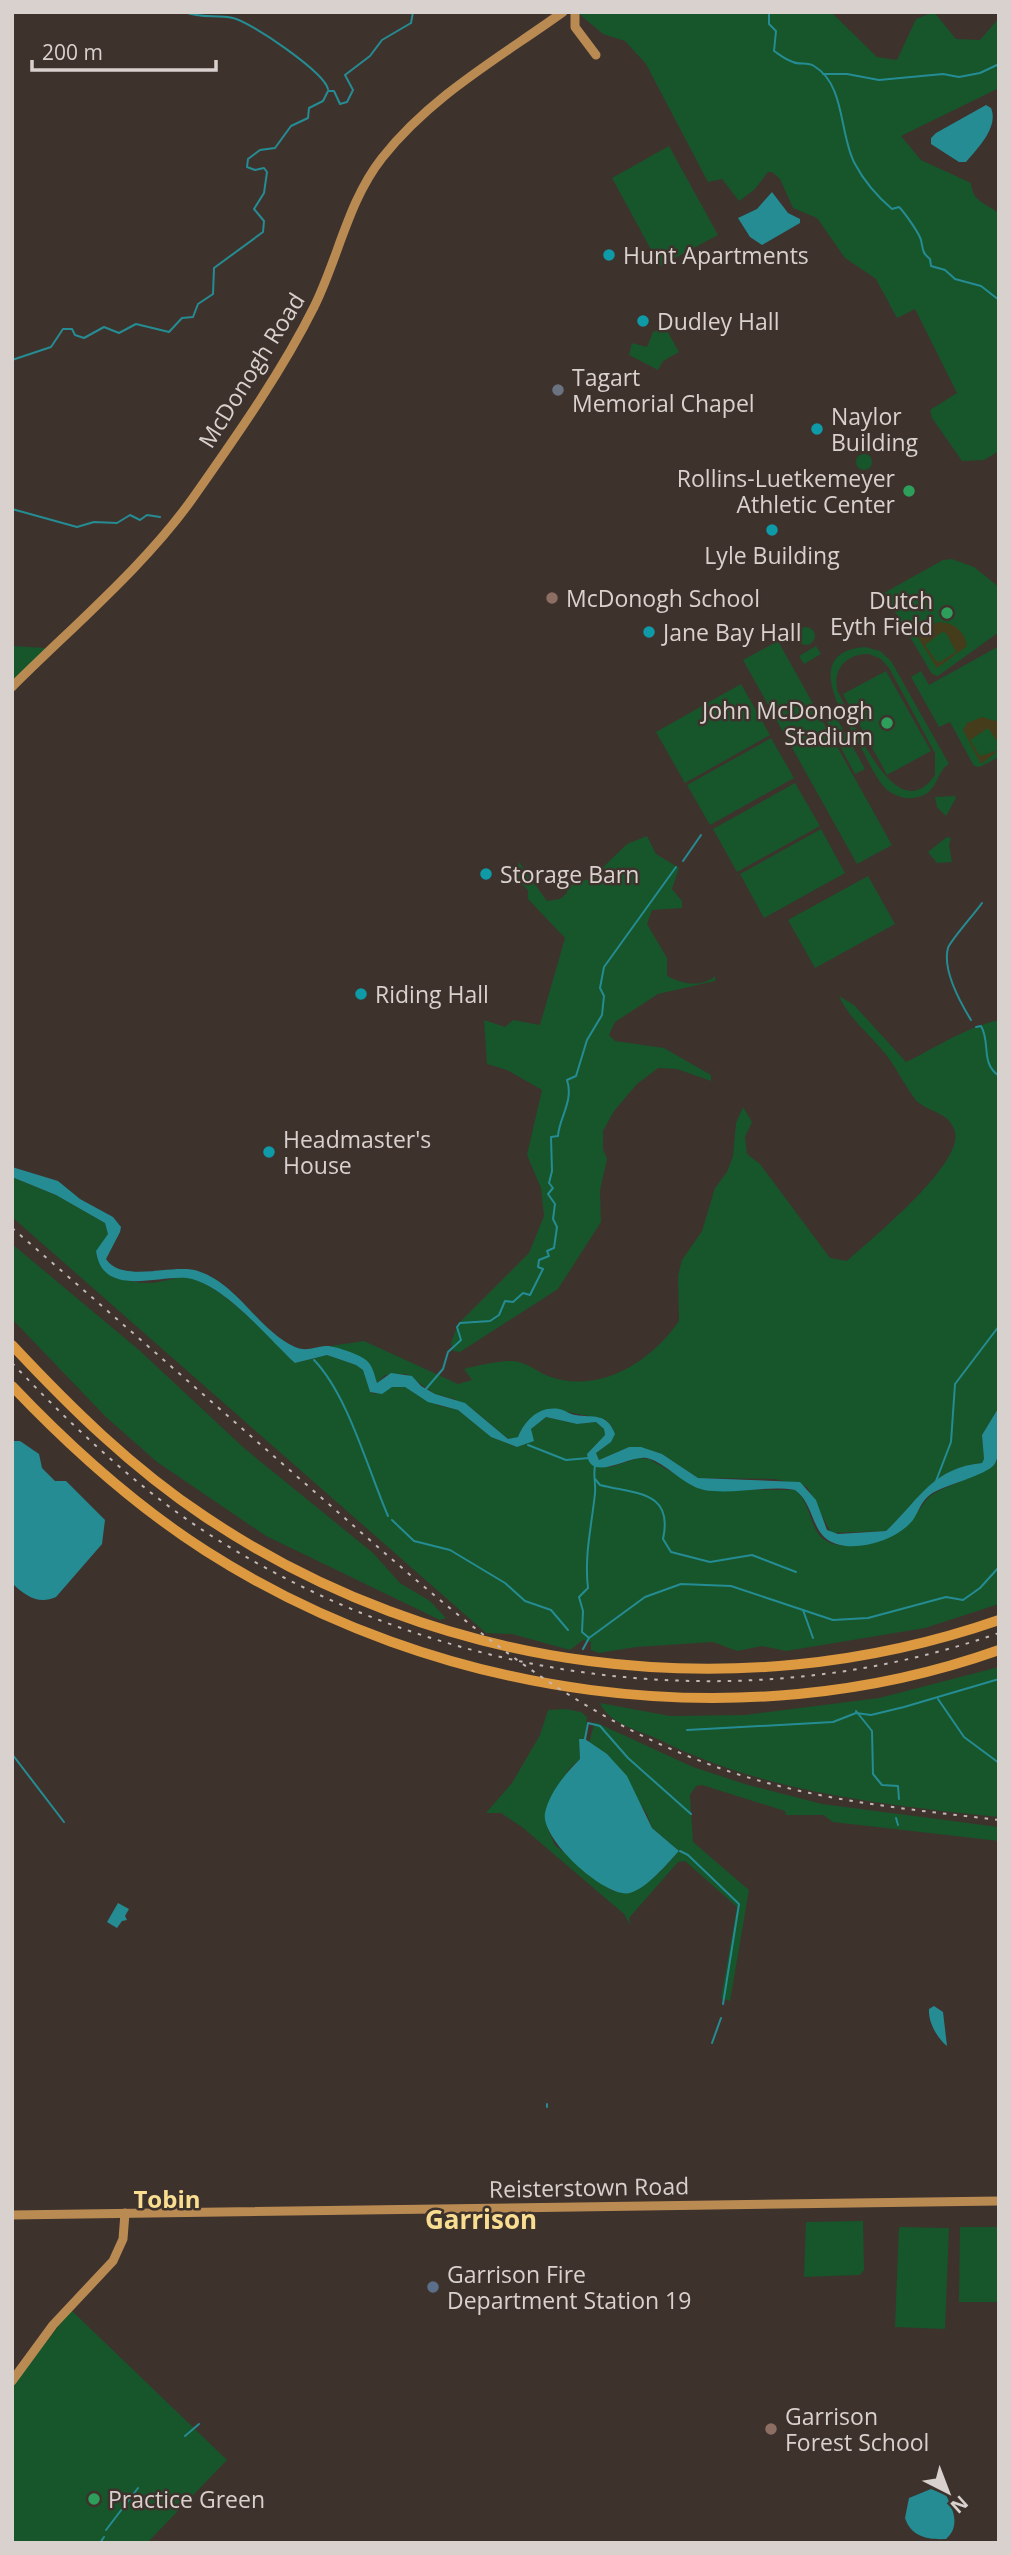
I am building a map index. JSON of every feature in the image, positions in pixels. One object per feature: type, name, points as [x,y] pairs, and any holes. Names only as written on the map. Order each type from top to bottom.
[{"type":"highway","points":[[12,1345],[99,1433],[203,1516],[266,1555],[322,1583],[446,1631],[541,1654],[595,1663],[674,1669],[775,1667],[894,1649],[999,1620]]},
{"type":"highway","points":[[12,1386],[71,1446],[144,1508],[252,1578],[370,1634],[437,1657],[503,1674],[590,1690],[684,1697],[776,1695],[900,1677],[999,1650]]},
{"type":"main road","name":"McDonogh Road","points":[[12,687],[161,537],[194,496],[308,319],[360,194],[381,159],[446,93],[563,12]]},
{"type":"main road","points":[[575,12],[575,26],[596,55]]},
{"type":"main road","name":"Reisterstown Road","points":[[12,2215],[999,2201]]},
{"type":"main road","points":[[12,2381],[53,2325],[113,2261],[122,2239],[125,2213]]},
{"type":"green space","points":[[831,12],[877,57],[897,60],[916,19],[934,12],[956,39],[980,40],[999,18],[999,88],[901,136],[921,160],[971,183],[977,198],[999,213],[999,451],[984,460],[962,461],[932,418],[930,410],[957,393],[915,309],[897,318],[876,279],[845,258],[817,218],[793,208],[780,179],[772,172],[768,172],[754,190],[739,201],[722,179],[708,182],[646,64],[625,41],[603,34],[578,13]]},
{"type":"green space","points":[[669,146],[718,235],[660,266],[612,178]]},
{"type":"green space","points":[[665,327],[679,352],[663,361],[658,370],[629,355],[632,343],[647,347],[653,332]]},
{"type":"green space","points":[[861,454],[867,454],[872,462],[870,468],[861,470],[856,465],[856,459]]},
{"type":"green space","name":"Dutch Eyth Field","points":[[952,559],[974,567],[999,587],[999,632],[938,676],[932,674],[884,593],[943,560]]},
{"type":"green space","points":[[802,627],[810,627],[815,636],[813,643],[802,645],[797,640],[797,632]]},
{"type":"green space","points":[[778,641],[892,845],[857,864],[743,660]]},
{"type":"green space","points":[[12,646],[46,648],[12,682]]},
{"type":"green space","points":[[816,646],[821,654],[804,664],[799,656]]},
{"type":"green space","points":[[999,646],[999,757],[980,767],[974,766],[950,722],[939,727],[911,677],[921,671],[929,685]]},
{"type":"green space","points":[[865,647],[880,651],[891,661],[949,764],[927,793],[912,798],[899,796],[887,790],[875,774],[844,717],[832,686],[831,672],[835,660],[846,651]],"holes":[[[861,654],[881,659],[889,668],[935,753],[935,775],[920,789],[906,790],[891,781],[877,765],[838,692],[836,684],[839,670],[848,660]]]},
{"type":"green space","name":"John McDonogh Stadium","points":[[886,671],[931,751],[887,775],[843,694]]},
{"type":"green space","points":[[741,684],[770,735],[685,783],[656,732]]},
{"type":"green space","points":[[836,717],[865,769],[855,774],[827,722]]},
{"type":"green space","points":[[771,738],[794,778],[710,825],[687,785]]},
{"type":"green space","points":[[795,783],[820,826],[737,872],[713,829]]},
{"type":"green space","points":[[955,796],[946,816],[937,807],[935,797]]},
{"type":"green space","points":[[821,829],[845,873],[764,918],[740,874]]},
{"type":"green space","points":[[647,836],[656,854],[679,868],[672,889],[682,901],[682,908],[652,910],[647,924],[667,958],[667,976],[691,984],[710,980],[715,976],[715,981],[658,994],[615,1022],[609,1035],[615,1041],[664,1048],[711,1075],[711,1081],[677,1069],[658,1068],[637,1084],[614,1111],[603,1131],[603,1149],[607,1159],[600,1191],[601,1222],[558,1289],[460,1352],[453,1351],[451,1343],[458,1324],[529,1253],[544,1216],[541,1188],[527,1155],[542,1090],[507,1070],[487,1064],[484,1020],[505,1027],[513,1020],[540,1025],[565,938],[528,899],[528,890],[514,877],[519,862],[547,901],[560,899],[567,893],[566,886],[592,878],[627,844]]},
{"type":"green space","points":[[947,837],[951,838],[949,845],[952,862],[937,863],[928,852]]},
{"type":"green space","points":[[868,876],[895,924],[815,968],[788,920]]},
{"type":"green space","points":[[839,996],[854,1005],[906,1062],[963,1032],[999,1020],[999,1407],[982,1435],[982,1463],[965,1466],[939,1479],[886,1531],[831,1533],[807,1487],[775,1479],[698,1478],[662,1454],[629,1447],[599,1460],[596,1453],[611,1442],[613,1428],[605,1419],[567,1412],[544,1412],[525,1424],[518,1437],[508,1439],[475,1411],[454,1399],[435,1394],[406,1374],[385,1375],[377,1383],[368,1362],[330,1346],[364,1341],[458,1384],[472,1380],[464,1369],[500,1362],[518,1362],[548,1376],[567,1381],[604,1378],[622,1371],[654,1350],[679,1321],[678,1276],[682,1260],[702,1231],[715,1188],[727,1172],[733,1156],[736,1123],[743,1107],[752,1122],[745,1137],[747,1154],[760,1164],[830,1258],[847,1261],[930,1182],[954,1146],[955,1132],[945,1117],[915,1099],[887,1055],[853,1018]]},
{"type":"green space","points":[[12,1177],[56,1195],[105,1223],[108,1234],[96,1252],[103,1268],[109,1273],[125,1280],[143,1283],[175,1278],[202,1282],[245,1314],[295,1363],[327,1355],[356,1365],[363,1370],[370,1392],[375,1394],[397,1385],[405,1387],[437,1405],[458,1410],[491,1437],[517,1447],[533,1441],[531,1429],[546,1417],[577,1424],[596,1422],[604,1429],[605,1435],[587,1454],[595,1467],[611,1467],[638,1458],[649,1459],[701,1489],[795,1490],[820,1535],[835,1544],[859,1544],[884,1536],[906,1523],[931,1495],[993,1466],[997,1458],[999,1435],[999,1604],[925,1628],[786,1651],[762,1646],[737,1651],[713,1642],[636,1647],[599,1653],[591,1650],[591,1642],[583,1640],[570,1650],[512,1634],[486,1633],[12,1217]]},
{"type":"green space","points":[[12,1244],[139,1350],[244,1448],[373,1553],[400,1583],[430,1601],[446,1618],[440,1620],[266,1536],[157,1462],[106,1417],[12,1319]]},
{"type":"green space","points":[[999,1667],[999,1817],[826,1794],[742,1773],[627,1726],[611,1717],[600,1703],[670,1716],[745,1715],[879,1698]]},
{"type":"green space","points":[[548,1710],[581,1712],[587,1717],[585,1739],[579,1739],[580,1759],[568,1770],[547,1827],[555,1845],[611,1890],[621,1892],[640,1887],[679,1851],[652,1828],[647,1814],[607,1754],[589,1742],[595,1722],[693,1767],[748,1785],[822,1804],[999,1827],[999,1841],[833,1822],[823,1815],[786,1815],[785,1811],[702,1785],[696,1786],[690,1795],[693,1842],[749,1890],[730,2001],[721,1998],[737,1907],[685,1861],[678,1862],[629,1918],[630,1925],[624,1914],[522,1827],[501,1813],[486,1813],[512,1783],[540,1735]]},
{"type":"green space","points":[[863,2221],[864,2270],[860,2275],[804,2277],[806,2222]]},
{"type":"green space","points":[[899,2227],[949,2228],[945,2329],[895,2327]]},
{"type":"green space","points":[[960,2227],[999,2227],[999,2302],[959,2302]]},
{"type":"green space","points":[[71,2310],[227,2460],[147,2543],[12,2543],[12,2386]]},
{"type":"sand","points":[[939,622],[950,624],[961,632],[967,646],[937,668],[917,636],[923,628]],"holes":[[[942,632],[946,633],[956,652],[940,662],[936,661],[925,645]]]},
{"type":"sand","points":[[982,717],[999,722],[999,744],[988,728],[970,740],[980,756],[999,750],[981,764],[963,730],[967,723]]},
{"type":"water","points":[[986,105],[991,108],[993,115],[990,130],[966,162],[959,162],[931,144],[931,138],[936,133]]},
{"type":"water","points":[[772,192],[788,213],[800,219],[800,223],[762,245],[750,237],[738,218],[757,209]]},
{"type":"water","points":[[12,1167],[58,1181],[80,1199],[113,1217],[121,1227],[106,1259],[114,1266],[136,1272],[176,1269],[198,1271],[225,1286],[270,1330],[295,1347],[307,1349],[330,1346],[359,1356],[370,1365],[377,1383],[391,1373],[412,1376],[421,1386],[435,1394],[465,1403],[508,1439],[518,1437],[529,1420],[545,1410],[559,1409],[575,1415],[599,1417],[608,1422],[615,1434],[611,1442],[596,1453],[599,1460],[629,1447],[641,1447],[662,1454],[698,1478],[800,1482],[816,1500],[827,1530],[838,1534],[886,1531],[938,1479],[951,1471],[982,1463],[982,1435],[999,1407],[1000,1437],[997,1460],[990,1469],[931,1494],[922,1503],[913,1520],[889,1538],[859,1546],[840,1545],[823,1536],[807,1504],[795,1490],[704,1490],[689,1484],[661,1464],[647,1458],[595,1467],[590,1463],[587,1454],[605,1435],[604,1429],[596,1422],[577,1424],[546,1417],[531,1429],[534,1441],[517,1447],[491,1437],[458,1410],[428,1402],[405,1387],[392,1387],[382,1394],[370,1392],[363,1370],[356,1365],[327,1355],[295,1363],[233,1303],[205,1284],[180,1278],[122,1280],[110,1275],[101,1266],[96,1251],[108,1234],[105,1223],[56,1195],[12,1177]]},
{"type":"water","points":[[12,1441],[20,1441],[39,1454],[42,1468],[55,1481],[66,1481],[105,1520],[102,1544],[56,1597],[50,1599],[32,1598],[12,1583]]},
{"type":"water","points":[[579,1739],[585,1739],[607,1754],[627,1776],[652,1828],[679,1851],[650,1881],[630,1893],[606,1887],[591,1877],[563,1851],[546,1824],[545,1813],[550,1798],[580,1759]]},
{"type":"water","points":[[118,1903],[129,1909],[125,1916],[127,1920],[122,1921],[117,1928],[107,1922]]},
{"type":"water","points":[[934,2006],[943,2012],[947,2046],[932,2024],[929,2009]]},
{"type":"water","points":[[931,2489],[946,2495],[953,2512],[953,2529],[946,2539],[921,2536],[905,2518],[909,2498]]},
{"type":"waterway","points":[[185,12],[233,18],[242,22],[301,60],[324,81],[328,89]]},
{"type":"waterway","points":[[12,360],[51,347],[63,329],[72,329],[75,335],[84,338],[104,327],[119,333],[136,324],[169,332],[182,318],[193,317],[198,304],[213,294],[214,268],[263,232],[264,221],[254,209],[264,193],[267,172],[264,168],[255,170],[247,167],[248,159],[260,150],[275,148],[291,126],[308,118],[309,108],[323,101],[328,91],[334,91],[340,104],[347,102],[353,90],[345,75],[370,56],[382,40],[411,23],[413,12]]},
{"type":"waterway","points":[[599,12],[623,12]]},
{"type":"waterway","points":[[769,12],[769,24],[776,31],[774,51],[790,61],[812,65],[824,74],[837,98],[846,139],[855,164],[867,183],[882,199],[892,209],[899,207],[908,218],[920,237],[923,251],[930,259],[931,266],[945,270],[955,279],[981,286],[999,300]]},
{"type":"waterway","points":[[823,74],[847,74],[879,80],[943,74],[959,77],[980,73],[999,64]]},
{"type":"waterway","points":[[12,509],[77,527],[94,522],[117,523],[130,515],[140,520],[147,515],[160,517]]},
{"type":"waterway","points":[[683,861],[701,835]]},
{"type":"waterway","points":[[425,1390],[443,1369],[448,1352],[461,1340],[457,1327],[460,1323],[490,1321],[499,1315],[505,1301],[513,1302],[523,1293],[530,1295],[543,1269],[538,1267],[539,1260],[549,1256],[547,1251],[554,1248],[557,1227],[553,1219],[555,1204],[548,1194],[553,1188],[549,1183],[552,1171],[551,1137],[558,1136],[569,1095],[567,1080],[576,1076],[587,1040],[602,1015],[604,996],[600,988],[604,967],[676,867]]},
{"type":"waterway","points":[[971,1020],[953,986],[947,957],[950,944],[982,903]]},
{"type":"waterway","points":[[976,1027],[981,1026],[984,1032],[990,1065],[999,1076]]},
{"type":"waterway","points":[[936,1481],[951,1442],[955,1384],[999,1326]]},
{"type":"waterway","points":[[314,1360],[326,1375],[347,1413],[388,1516]]},
{"type":"waterway","points":[[528,1445],[566,1460],[589,1458]]},
{"type":"waterway","points":[[595,1466],[588,1588],[579,1597],[583,1611],[582,1632],[589,1638],[645,1597],[681,1584],[731,1586],[833,1620],[868,1618],[946,1597],[963,1600],[980,1588],[999,1567]]},
{"type":"waterway","points":[[595,1479],[600,1485],[638,1493],[657,1503],[663,1511],[663,1539],[671,1552],[710,1562],[752,1555],[796,1572]]},
{"type":"waterway","points":[[392,1520],[414,1541],[450,1550],[505,1583],[525,1601],[551,1610],[568,1630]]},
{"type":"waterway","points":[[803,1610],[813,1638]]},
{"type":"waterway","points":[[583,1649],[589,1638]]},
{"type":"waterway","points":[[687,1730],[833,1722],[856,1713],[871,1715],[904,1707],[999,1679]]},
{"type":"waterway","points":[[938,1699],[964,1737],[999,1763]]},
{"type":"waterway","points":[[856,1711],[872,1731],[873,1774],[882,1785],[898,1786],[899,1799]]},
{"type":"waterway","points":[[585,1739],[588,1723],[600,1726],[628,1758],[691,1814]]},
{"type":"waterway","points":[[12,1754],[64,1822]]},
{"type":"waterway","points":[[896,1818],[898,1825]]},
{"type":"waterway","points":[[680,1851],[688,1855],[739,1904],[723,2004]]},
{"type":"waterway","points":[[712,2043],[721,2018]]},
{"type":"waterway","points":[[185,2436],[199,2424]]},
{"type":"waterway","points":[[106,2530],[138,2488]]},
{"type":"waterway","points":[[100,2543],[104,2537]]},
{"type":"railway","points":[[12,1228],[451,1609],[545,1679],[595,1710],[647,1738],[703,1762],[775,1785],[849,1800],[999,1820]]},
{"type":"railway","points":[[12,1363],[110,1458],[162,1501],[218,1540],[307,1589],[401,1628],[498,1656],[598,1674],[699,1681],[800,1677],[901,1661],[999,1633]]},
{"type":"place","name":"Hunt Apartments","points":[[609,255]]},
{"type":"place","name":"Dudley Hall","points":[[643,321]]},
{"type":"place","name":"Tagart Memorial Chapel","points":[[558,390]]},
{"type":"place","name":"Naylor Building","points":[[817,429]]},
{"type":"place","name":"Rollins-Luetkemeyer Athletic Center","points":[[909,491]]},
{"type":"place","name":"Lyle Building","points":[[772,530]]},
{"type":"place","name":"McDonogh School","points":[[552,598]]},
{"type":"place","name":"Dutch Eyth Field","points":[[947,613]]},
{"type":"place","name":"Jane Bay Hall","points":[[649,632]]},
{"type":"place","name":"John McDonogh Stadium","points":[[887,723]]},
{"type":"place","name":"Storage Barn","points":[[486,874]]},
{"type":"place","name":"Riding Hall","points":[[361,994]]},
{"type":"place","name":"Headmaster's House","points":[[269,1152]]},
{"type":"place","name":"Garrison Fire Department Station 19","points":[[433,2287]]},
{"type":"place","name":"Garrison Forest School","points":[[771,2429]]},
{"type":"place","name":"Practice Green","points":[[94,2499]]},
{"type":"district","name":"Tobin","points":[[167,2198]]},
{"type":"district","name":"Garrison","points":[[481,2219]]}]
